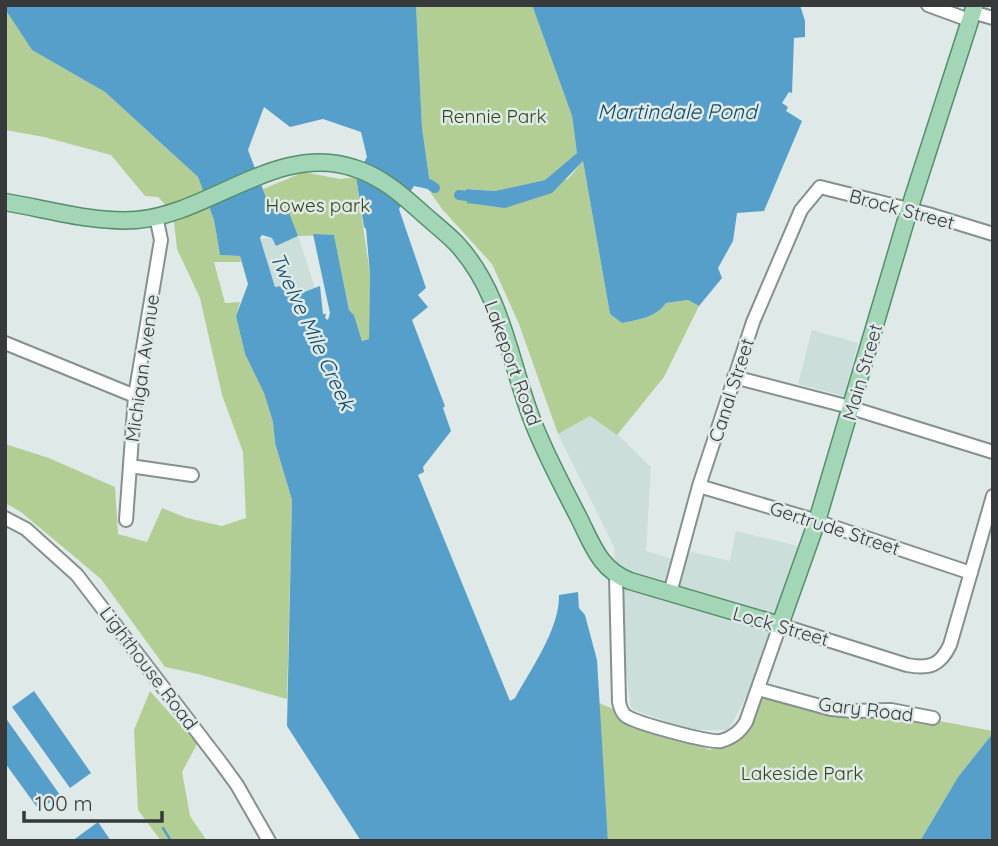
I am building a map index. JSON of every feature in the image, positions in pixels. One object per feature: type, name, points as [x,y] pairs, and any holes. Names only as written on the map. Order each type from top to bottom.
[{"type":"main road","name":"Main Street","points":[[780,625],[817,521],[909,210],[972,12]]},
{"type":"main road","name":"Lakeport Road","points":[[5,202],[102,219],[136,220],[195,203],[283,168],[320,163],[352,167],[376,177],[410,202],[457,244],[479,274],[497,309],[531,418],[596,551],[616,576]]},
{"type":"main road","name":"Lock Street","points":[[616,576],[780,625]]},
{"type":"street","points":[[928,5],[993,18]]},
{"type":"street","name":"Brock Street","points":[[814,195],[820,187],[993,234]]},
{"type":"street","name":"Canal Street","points":[[670,593],[699,486],[753,322],[801,210],[814,195]]},
{"type":"street","name":"Michigan Avenue","points":[[126,520],[135,396],[161,240],[156,216]]},
{"type":"street","points":[[5,343],[135,396]]},
{"type":"street","points":[[734,377],[852,408],[993,452]]},
{"type":"street","points":[[130,466],[192,475]]},
{"type":"street","name":"Gertrude Street","points":[[699,486],[817,521],[971,573]]},
{"type":"street","points":[[971,573],[993,496]]},
{"type":"street","name":"Lighthouse Road","points":[[5,517],[26,529],[77,575],[237,785],[269,841]]},
{"type":"street","name":"Lock Street","points":[[780,625],[907,665],[930,667],[944,657],[950,645],[971,573]]},
{"type":"street","name":"Main Street","points":[[616,576],[619,702],[623,713],[635,720],[713,741],[727,739],[736,734],[746,722],[780,625]]},
{"type":"street","name":"Gary Road","points":[[758,689],[831,709],[891,710],[933,718]]},
{"type":"shaded area","points":[[298,236],[315,288],[291,297],[275,287],[260,238],[272,238],[276,246]]},
{"type":"shaded area","points":[[812,330],[858,343],[844,396],[798,384]]},
{"type":"shaded area","points":[[590,416],[619,436],[651,467],[646,551],[672,559],[692,552],[730,561],[736,531],[798,546],[749,691],[729,730],[692,730],[631,709],[616,592],[614,547],[558,434]]},
{"type":"green space","name":"Rennie Park","points":[[416,5],[532,5],[572,116],[577,153],[545,180],[495,191],[467,189],[468,203],[568,179],[583,161],[610,314],[622,323],[652,315],[666,303],[688,300],[699,306],[664,377],[617,435],[590,416],[558,434],[519,324],[492,264],[442,209],[428,189]]},
{"type":"green space","points":[[5,9],[32,50],[105,92],[198,177],[214,220],[220,255],[240,256],[241,262],[214,262],[225,303],[240,302],[236,316],[245,354],[264,393],[292,500],[287,699],[165,667],[101,579],[21,512],[5,503],[5,444],[49,458],[115,487],[118,534],[147,542],[162,508],[187,518],[222,526],[246,518],[243,452],[222,395],[200,298],[177,249],[173,213],[158,197],[145,196],[111,155],[44,137],[5,130]]},
{"type":"green space","name":"Howes park","points":[[304,172],[340,179],[356,177],[370,274],[369,339],[362,341],[354,315],[349,310],[334,235],[298,236],[286,211],[267,200],[263,189]]},
{"type":"green space","points":[[150,691],[197,744],[182,772],[190,816],[207,841],[161,841],[138,810],[134,730]]},
{"type":"green space","name":"Lakeside Park","points":[[763,694],[853,717],[918,717],[993,733],[958,777],[920,841],[608,841],[599,703],[710,750],[744,730]]},
{"type":"water","name":"Twelve Mile Creek","points":[[5,5],[416,5],[428,189],[414,186],[399,209],[426,288],[418,295],[428,307],[412,320],[445,406],[443,408],[451,431],[423,467],[424,472],[418,475],[510,701],[515,698],[550,634],[559,595],[578,592],[579,608],[585,615],[597,660],[608,841],[361,841],[287,726],[292,500],[275,443],[273,422],[264,393],[245,354],[236,316],[248,284],[240,256],[220,255],[214,220],[198,177],[105,92],[32,50]],"holes":[[[264,107],[290,127],[323,119],[361,132],[367,157],[356,177],[366,229],[370,274],[369,339],[362,341],[354,315],[349,310],[334,235],[313,234],[330,313],[328,320],[325,318],[326,314],[323,314],[320,286],[291,297],[287,285],[275,287],[260,238],[262,235],[272,238],[276,246],[298,236],[289,213],[267,200],[248,150]]]},
{"type":"water","name":"Martindale Pond","points":[[532,5],[800,5],[805,21],[805,37],[794,38],[792,93],[789,92],[782,103],[788,107],[786,111],[802,121],[764,211],[737,213],[733,241],[718,268],[722,278],[699,306],[688,300],[666,303],[652,315],[622,323],[610,314],[583,161],[552,193],[505,208],[467,203],[466,189],[495,191],[545,180],[577,153],[572,116]]},
{"type":"water","points":[[34,691],[91,773],[70,788],[12,707]]},
{"type":"water","points":[[5,717],[60,795],[39,810],[5,763]]},
{"type":"water","points":[[993,733],[993,841],[920,841],[958,777]]},
{"type":"water","points":[[98,822],[111,841],[72,841]]},
{"type":"waterway","points":[[429,184],[435,188]]},
{"type":"waterway","points":[[459,195],[467,196]]},
{"type":"waterway","points":[[163,828],[171,841]]}]
